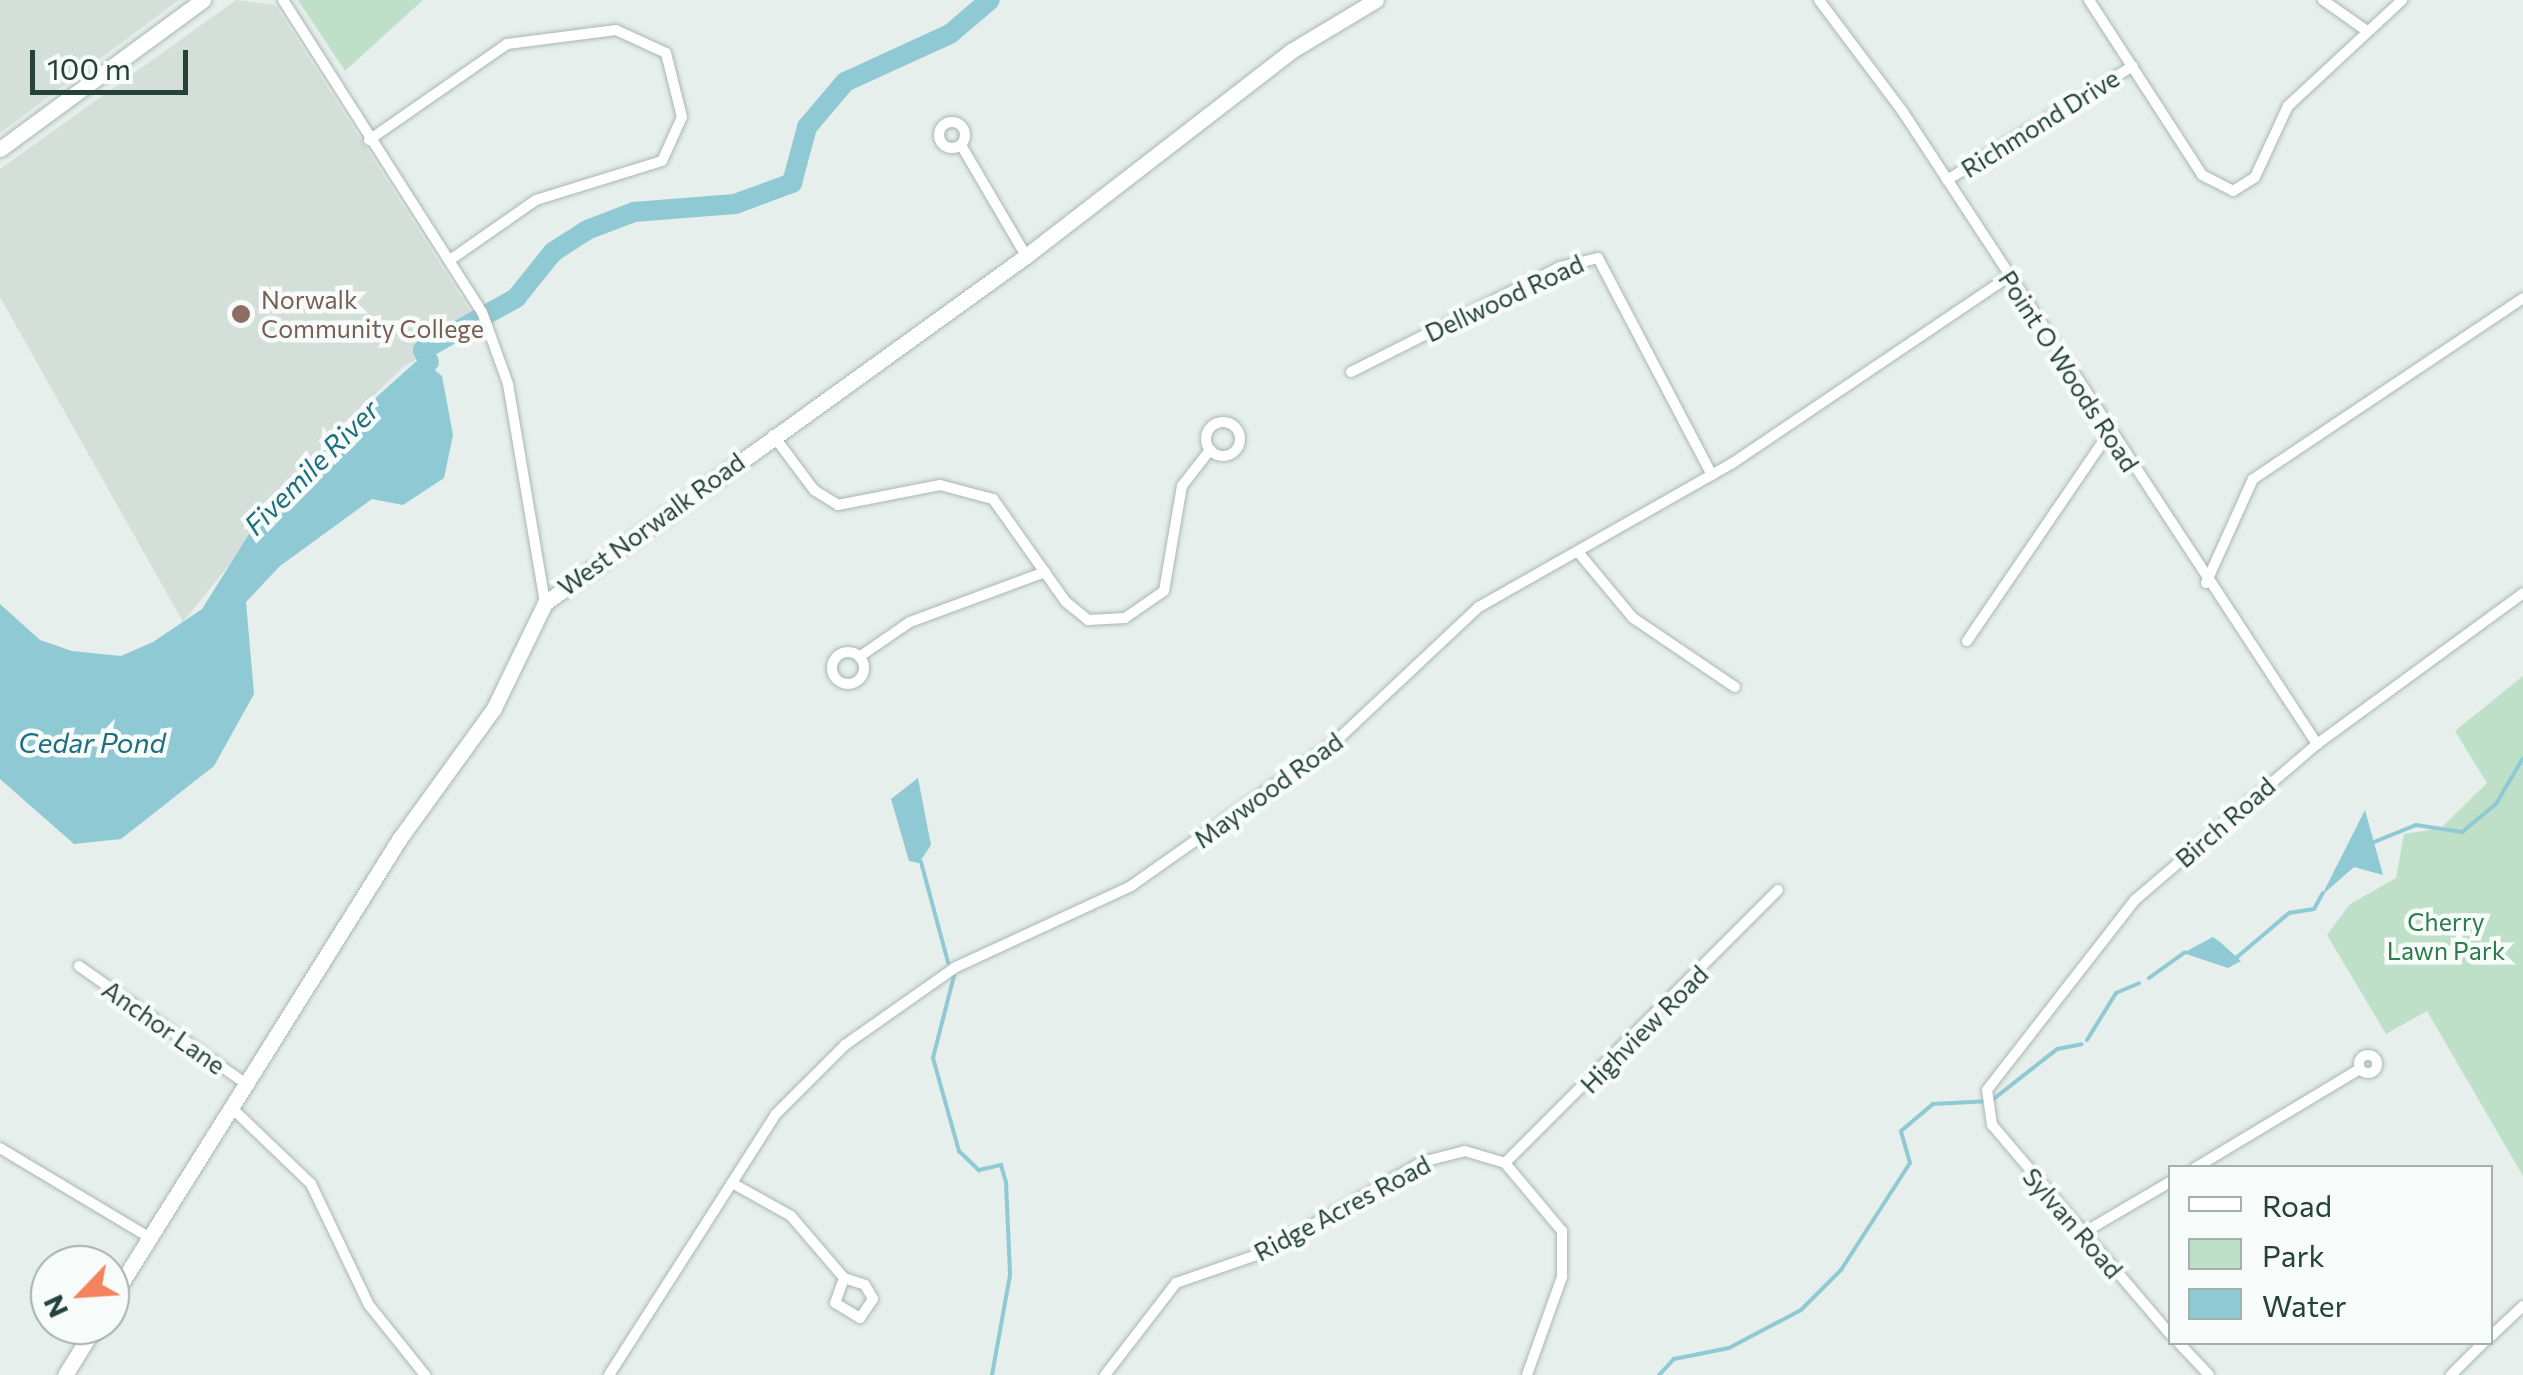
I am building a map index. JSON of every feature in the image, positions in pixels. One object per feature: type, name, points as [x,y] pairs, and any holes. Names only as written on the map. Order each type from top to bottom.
[{"type":"main road","points":[[0,149],[204,0]]},
{"type":"main road","name":"West Norwalk Road","points":[[130,1268],[235,1111],[400,838],[494,708],[545,603],[773,434],[1026,256],[1192,123],[1376,0]]},
{"type":"main road","points":[[65,1375],[84,1345]]},
{"type":"street","points":[[282,0],[368,140],[454,258],[488,325],[508,384],[545,603]]},
{"type":"street","name":"Point O Woods Road","points":[[1819,0],[1948,180],[2206,583],[2318,744]]},
{"type":"street","name":"Richmond Drive","points":[[2089,0],[2202,175],[2233,191],[2255,177],[2288,106],[2402,0]]},
{"type":"street","points":[[2323,0],[2367,31]]},
{"type":"street","points":[[368,140],[508,44],[616,30],[666,52],[682,117],[662,161],[536,200],[454,258]]},
{"type":"street","name":"Richmond Drive","points":[[1948,180],[2133,66]]},
{"type":"street","points":[[961,145],[1026,256]]},
{"type":"street","name":"Dellwood Road","points":[[1351,372],[1546,274],[1598,258],[1712,475]]},
{"type":"street","name":"Maywood Road","points":[[608,1375],[776,1114],[881,1016],[956,966],[1132,886],[1335,742],[1462,619],[1712,475],[2008,277]]},
{"type":"street","points":[[2206,583],[2253,479],[2523,298]]},
{"type":"street","points":[[1967,641],[2110,432]]},
{"type":"street","points":[[773,434],[814,490],[838,504],[940,485],[994,499],[1045,572],[1088,620],[1148,608],[1176,561],[1182,486],[1210,450]]},
{"type":"street","points":[[1578,552],[1633,618],[1736,688]]},
{"type":"street","points":[[859,657],[910,622],[1045,572]]},
{"type":"street","name":"Birch Road","points":[[1985,1101],[2135,900],[2318,744],[2523,594]]},
{"type":"street","name":"Highview Road","points":[[1506,1163],[1778,890]]},
{"type":"street","name":"Anchor Lane","points":[[79,966],[250,1087]]},
{"type":"street","points":[[2201,1165],[2360,1069]]},
{"type":"street","name":"Sylvan Road","points":[[1985,1101],[2083,1233],[2168,1332]]},
{"type":"street","points":[[235,1111],[311,1184],[369,1305],[425,1375]]},
{"type":"street","points":[[0,1148],[148,1238]]},
{"type":"street","name":"Ridge Acres Road","points":[[1105,1375],[1176,1283],[1290,1240],[1440,1154],[1472,1151],[1506,1163]]},
{"type":"street","points":[[1506,1163],[1562,1231],[1562,1277],[1528,1375]]},
{"type":"street","points":[[732,1183],[791,1216],[844,1278]]},
{"type":"street","points":[[2083,1233],[2168,1183]]},
{"type":"street","points":[[2493,1333],[2523,1306]]},
{"type":"street","points":[[2181,1345],[2209,1375]]},
{"type":"street","points":[[2451,1375],[2481,1345]]},
{"type":"street","points":[[2462,1364],[2470,1375]]},
{"type":"shaded area","points":[[0,0],[179,0],[0,133]]},
{"type":"shaded area","name":"Norwalk Community College","points":[[236,0],[275,5],[478,324],[403,367],[333,436],[183,622],[0,297],[0,169]]},
{"type":"green space","points":[[298,0],[423,0],[345,71]]},
{"type":"green space","name":"Cherry Lawn Park","points":[[2523,676],[2523,1176],[2427,1011],[2386,1034],[2327,935],[2350,904],[2396,878],[2404,834],[2441,828],[2487,783],[2455,731]]},
{"type":"water","name":"Cedar Pond","points":[[420,358],[442,376],[453,435],[444,478],[403,505],[372,499],[280,566],[246,602],[254,694],[214,766],[121,839],[74,844],[0,779],[0,604],[40,640],[72,651],[121,656],[153,642],[202,609],[256,523],[333,436]]},
{"type":"water","points":[[918,778],[931,845],[919,863],[909,861],[891,799]]},
{"type":"water","points":[[2365,810],[2383,875],[2354,867],[2322,895]]},
{"type":"water","points":[[2213,937],[2241,961],[2228,968],[2183,953]]},
{"type":"waterway","name":"Fivemile River","points":[[429,362],[423,350],[516,298],[553,252],[587,230],[634,212],[735,204],[792,183],[807,127],[845,82],[950,34],[990,0]]},
{"type":"waterway","points":[[2374,842],[2416,825],[2462,832],[2496,804],[2523,758]]},
{"type":"waterway","points":[[921,862],[948,962]]},
{"type":"waterway","points":[[2236,958],[2289,913],[2314,909],[2323,893]]},
{"type":"waterway","points":[[2149,978],[2185,952]]},
{"type":"waterway","points":[[954,976],[933,1058],[959,1151],[979,1170],[1001,1165],[1006,1182],[1010,1275],[992,1375]]},
{"type":"waterway","points":[[2087,1040],[2116,993],[2139,983]]},
{"type":"waterway","points":[[1659,1375],[1674,1359],[1729,1348],[1801,1310],[1841,1270],[1910,1163],[1901,1131],[1933,1104],[1991,1101],[2057,1049],[2082,1044]]},
{"type":"place","name":"Norwalk Community College","points":[[241,314]]}]
